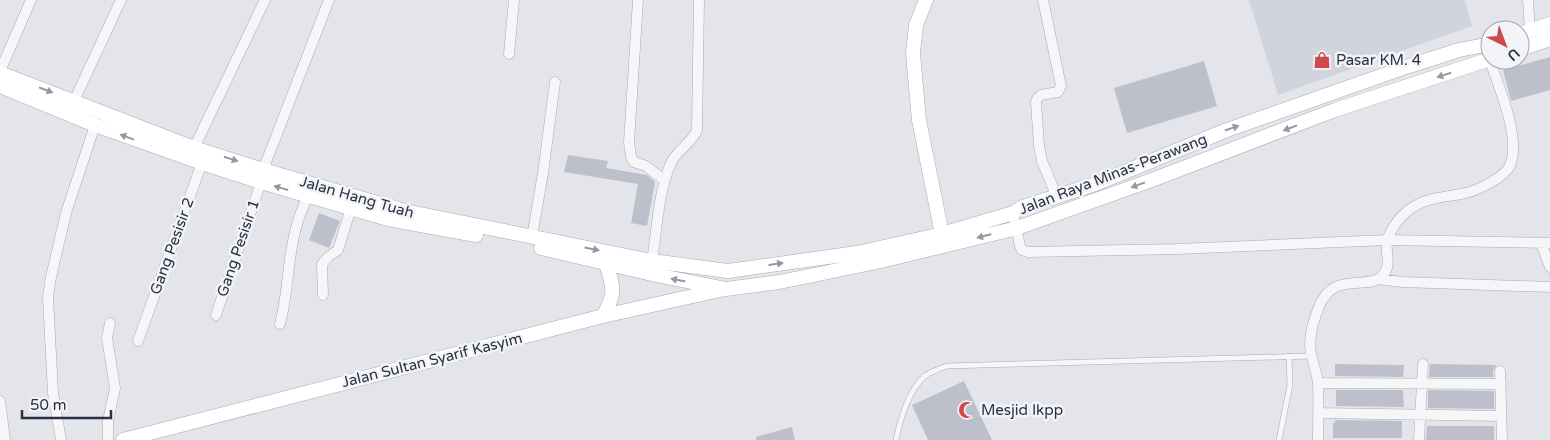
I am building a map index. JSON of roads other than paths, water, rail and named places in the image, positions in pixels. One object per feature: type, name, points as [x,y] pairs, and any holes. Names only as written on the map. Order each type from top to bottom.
[{"type":"main road","points":[[926,0],[916,25],[913,53],[919,120],[942,234]]},
{"type":"main road","points":[[1530,31],[1550,24]]},
{"type":"main road","points":[[1530,45],[1550,38]]},
{"type":"main road","name":"Jalan Raya Minas-Perawang","points":[[728,271],[857,253],[942,234],[1013,213],[1022,207],[1109,179],[1227,130],[1441,55],[1480,46]]},
{"type":"main road","name":"Jalan Raya Minas-Perawang","points":[[726,289],[779,282],[881,261],[1017,228],[1152,180],[1335,110],[1480,63]]},
{"type":"main road","name":"Jalan Hang Tuah","points":[[0,72],[308,196],[388,219],[519,243],[606,264],[726,289]]},
{"type":"main road","name":"Jalan Hang Tuah","points":[[0,86],[95,125],[201,154]]},
{"type":"main road","name":"Jalan Hang Tuah","points":[[262,176],[405,211],[532,238],[652,262],[728,271]]},
{"type":"main road","points":[[603,316],[610,304],[613,285],[606,264]]},
{"type":"main road","points":[[726,289],[728,271]]},
{"type":"main road","name":"Jalan Sultan Syarif Kasyim","points":[[122,440],[603,316],[726,289]]},
{"type":"street","points":[[0,72],[31,0]]},
{"type":"street","points":[[74,101],[121,0]]},
{"type":"street","name":"Gang Pesisir 2","points":[[138,341],[201,154],[265,0]]},
{"type":"street","name":"Gang Pesisir 1","points":[[216,315],[262,176],[329,0]]},
{"type":"street","points":[[509,54],[514,0]]},
{"type":"street","points":[[638,0],[628,142],[634,162],[646,166],[664,180]]},
{"type":"street","points":[[652,262],[664,180],[675,158],[697,130],[699,0]]},
{"type":"street","points":[[1043,0],[1061,86],[1058,92],[1042,95],[1037,99],[1039,146],[1042,161],[1057,197]]},
{"type":"street","points":[[1526,20],[1528,0]]},
{"type":"street","points":[[1379,279],[1386,272],[1388,265],[1387,240],[1402,216],[1416,205],[1432,198],[1463,194],[1488,184],[1503,173],[1511,164],[1512,132],[1492,70]]},
{"type":"street","points":[[532,238],[555,82]]},
{"type":"street","points":[[61,440],[53,393],[48,297],[66,212],[95,125]]},
{"type":"street","points":[[280,324],[285,306],[296,230],[308,196]]},
{"type":"street","points":[[323,295],[322,264],[338,250],[351,208]]},
{"type":"street","points":[[1013,213],[1020,246],[1022,250],[1028,252],[1387,240],[1545,243],[1550,267]]},
{"type":"street","points":[[1318,440],[1318,383],[1311,356],[1310,334],[1322,299],[1332,289],[1347,283],[1368,282],[1379,279],[1402,282],[1550,287]]},
{"type":"street","points":[[108,440],[107,429],[115,388],[107,338],[110,323]]},
{"type":"street","points":[[1419,440],[1423,364]]},
{"type":"street","points":[[1500,371],[1502,440]]},
{"type":"street","points":[[1318,383],[1501,384]]},
{"type":"street","points":[[0,401],[4,440]]},
{"type":"street","points":[[1318,413],[1501,416]]},
{"type":"lane","points":[[1279,440],[1290,385],[1289,356]]},
{"type":"lane","points":[[896,440],[901,418],[914,389],[926,375],[947,366],[1311,356]]},
{"type":"place","name":"Pasar KM. 4","points":[[1322,60]]},
{"type":"place","name":"Mesjid Ikpp","points":[[967,410]]}]
